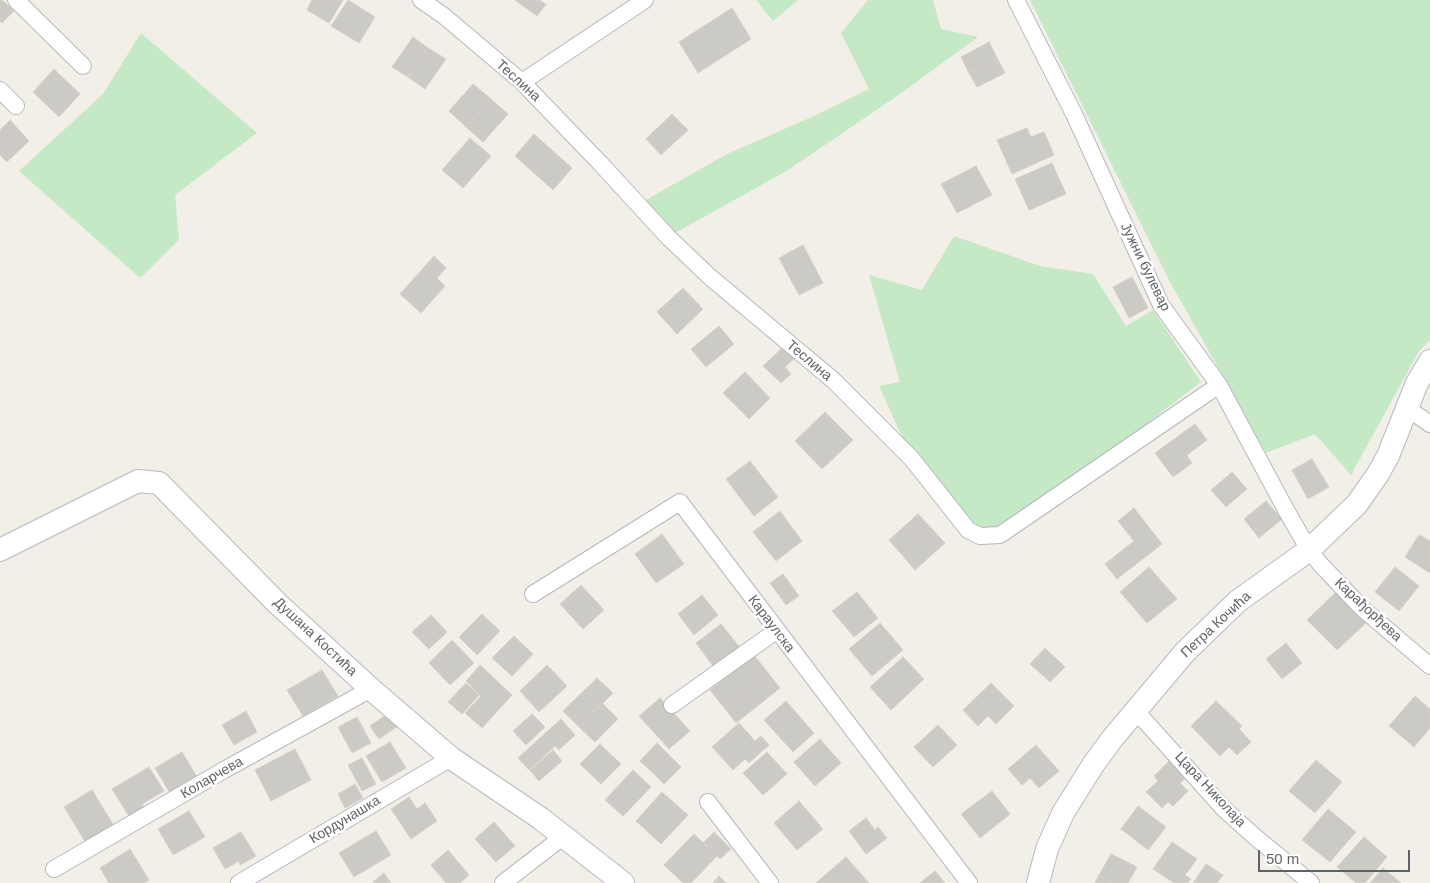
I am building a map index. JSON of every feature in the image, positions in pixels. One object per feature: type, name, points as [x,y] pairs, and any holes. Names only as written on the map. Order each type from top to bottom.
[{"type":"street","points":[[16,0],[83,66]]},
{"type":"street","name":"Теслина","points":[[421,0],[444,16],[522,82],[668,237],[710,277],[833,380],[912,459],[968,530],[980,536],[1000,535],[1219,385]]},
{"type":"street","points":[[522,82],[645,0]]},
{"type":"street","name":"Јужни булевар","points":[[1016,0],[1074,114],[1160,305],[1219,385],[1309,550]]},
{"type":"street","points":[[0,90],[16,106]]},
{"type":"street","name":"Петра Кочића","points":[[1038,883],[1048,849],[1063,813],[1093,765],[1185,652],[1238,601],[1309,550],[1343,518],[1370,486],[1388,456],[1417,383],[1430,361]]},
{"type":"street","points":[[1407,408],[1430,424]]},
{"type":"street","name":"Душана Костића","points":[[0,550],[138,481],[159,483],[278,604],[371,689],[451,758],[564,836],[623,883]]},
{"type":"street","name":"Караулска","points":[[533,594],[680,502],[969,883]]},
{"type":"street","name":"Карађорђева","points":[[1309,550],[1363,609],[1430,666]]},
{"type":"street","points":[[672,705],[776,631]]},
{"type":"street","name":"Коларчева","points":[[54,869],[224,770],[371,689]]},
{"type":"street","name":"Цара Николаја","points":[[1136,711],[1224,808],[1254,836],[1311,883]]},
{"type":"street","name":"Кордунашка","points":[[239,883],[451,758]]},
{"type":"street","points":[[708,802],[770,883]]},
{"type":"street","points":[[503,883],[564,836]]},
{"type":"green space","points":[[756,0],[798,0],[773,21]]},
{"type":"green space","points":[[868,0],[933,0],[941,29],[978,37],[897,96],[788,170],[668,237],[637,205],[727,154],[812,117],[869,89],[841,33]]},
{"type":"green space","points":[[1030,0],[1430,0],[1430,340],[1419,351],[1351,475],[1315,434],[1266,453],[1169,280]]},
{"type":"green space","points":[[141,33],[257,133],[175,195],[179,240],[140,278],[19,171],[103,94]]},
{"type":"green space","points":[[954,236],[1040,266],[1093,274],[1126,326],[1153,310],[1201,382],[1000,535],[980,536],[912,459],[879,386],[900,382],[869,275],[922,290]]},
{"type":"building","points":[[0,0],[14,11],[2,23],[0,21]]},
{"type":"building","points":[[312,0],[343,0],[329,23],[307,10]]},
{"type":"building","points":[[348,0],[375,17],[359,43],[331,26]]},
{"type":"building","points":[[515,0],[539,0],[546,4],[537,16]]},
{"type":"building","points":[[732,8],[751,39],[698,73],[679,42]]},
{"type":"building","points":[[413,37],[428,48],[408,77],[392,67]]},
{"type":"building","points":[[989,42],[997,58],[969,73],[961,57]]},
{"type":"building","points":[[428,48],[446,59],[425,89],[408,77]]},
{"type":"building","points":[[997,58],[1005,73],[977,87],[969,73]]},
{"type":"building","points":[[54,69],[80,94],[59,117],[33,92]]},
{"type":"building","points":[[473,84],[491,99],[466,127],[449,111]]},
{"type":"building","points":[[491,99],[508,114],[483,142],[466,127]]},
{"type":"building","points":[[672,114],[688,130],[661,155],[646,139]]},
{"type":"building","points":[[10,120],[29,141],[7,162],[0,155],[0,130]]},
{"type":"building","points":[[1027,128],[1031,137],[1044,132],[1054,155],[1012,174],[997,140]]},
{"type":"building","points":[[534,134],[553,151],[534,173],[515,156]]},
{"type":"building","points":[[470,138],[491,156],[463,188],[442,170]]},
{"type":"building","points":[[553,151],[572,168],[553,190],[534,173]]},
{"type":"building","points":[[1052,163],[1066,194],[1029,210],[1015,179]]},
{"type":"building","points":[[976,166],[992,195],[957,213],[941,184]]},
{"type":"building","points":[[803,245],[823,283],[799,295],[779,258]]},
{"type":"building","points":[[434,256],[446,268],[437,278],[445,286],[421,313],[400,294]]},
{"type":"building","points":[[1132,277],[1148,308],[1129,318],[1113,287]]},
{"type":"building","points":[[683,288],[703,309],[677,334],[657,312]]},
{"type":"building","points":[[719,326],[734,344],[706,367],[691,349]]},
{"type":"building","points":[[784,346],[795,358],[785,367],[791,374],[781,383],[763,366]]},
{"type":"building","points":[[745,372],[770,398],[749,419],[723,393]]},
{"type":"building","points":[[825,412],[853,440],[822,469],[795,441]]},
{"type":"building","points":[[1195,424],[1207,440],[1187,455],[1192,463],[1173,477],[1155,453]]},
{"type":"building","points":[[1312,459],[1329,487],[1308,499],[1292,470]]},
{"type":"building","points":[[750,461],[778,497],[754,516],[726,479]]},
{"type":"building","points":[[1232,472],[1247,489],[1226,507],[1211,490]]},
{"type":"building","points":[[1266,501],[1282,519],[1259,538],[1244,519]]},
{"type":"building","points":[[1134,508],[1162,544],[1117,579],[1105,564],[1134,541],[1118,521]]},
{"type":"building","points":[[780,511],[802,541],[776,561],[753,532]]},
{"type":"building","points":[[918,514],[931,528],[902,555],[889,540]]},
{"type":"building","points":[[931,528],[945,543],[915,570],[902,555]]},
{"type":"building","points":[[662,534],[684,564],[656,583],[635,554]]},
{"type":"building","points":[[1419,535],[1430,541],[1430,573],[1405,557]]},
{"type":"building","points":[[1149,567],[1177,599],[1147,623],[1120,592]]},
{"type":"building","points":[[1395,567],[1419,586],[1399,611],[1375,592]]},
{"type":"building","points":[[783,574],[799,596],[786,605],[770,583]]},
{"type":"building","points":[[581,585],[604,610],[583,629],[560,604]]},
{"type":"building","points":[[857,592],[878,618],[854,637],[832,611]]},
{"type":"building","points":[[1336,592],[1366,623],[1337,650],[1307,620]]},
{"type":"building","points":[[702,595],[718,615],[694,635],[678,614]]},
{"type":"building","points":[[482,614],[500,631],[477,655],[459,637]]},
{"type":"building","points":[[431,615],[447,632],[429,649],[412,632]]},
{"type":"building","points":[[880,623],[903,650],[872,676],[849,649]]},
{"type":"building","points":[[721,624],[742,650],[716,670],[696,643]]},
{"type":"building","points":[[514,636],[533,654],[512,676],[492,658]]},
{"type":"building","points":[[452,640],[474,663],[450,685],[429,663]]},
{"type":"building","points":[[1286,643],[1302,663],[1282,679],[1266,659]]},
{"type":"building","points":[[1045,648],[1065,667],[1050,682],[1030,664]]},
{"type":"building","points":[[754,655],[769,674],[725,709],[710,690]]},
{"type":"building","points":[[903,657],[924,679],[891,710],[870,687]]},
{"type":"building","points":[[480,665],[512,695],[482,728],[465,713],[481,696],[466,681]]},
{"type":"building","points":[[547,665],[567,686],[539,712],[520,691]]},
{"type":"building","points":[[322,670],[338,696],[303,716],[287,690]]},
{"type":"building","points":[[769,674],[780,688],[736,723],[725,709]]},
{"type":"building","points":[[597,678],[613,693],[579,727],[563,711]]},
{"type":"building","points":[[466,683],[479,695],[462,714],[448,702]]},
{"type":"building","points":[[991,683],[1014,706],[996,724],[988,716],[978,726],[963,710]]},
{"type":"building","points":[[1415,696],[1430,709],[1430,728],[1414,747],[1389,726]]},
{"type":"building","points":[[660,698],[690,731],[669,749],[639,716]]},
{"type":"building","points":[[786,701],[814,733],[793,752],[764,720]]},
{"type":"building","points":[[1216,701],[1242,726],[1239,729],[1251,742],[1237,755],[1229,747],[1220,756],[1191,726]]},
{"type":"building","points":[[602,703],[618,719],[595,742],[579,727]]},
{"type":"building","points":[[246,711],[257,732],[234,745],[222,725]]},
{"type":"building","points":[[389,713],[398,726],[379,739],[370,726]]},
{"type":"building","points":[[532,714],[545,727],[526,745],[513,731]]},
{"type":"building","points":[[357,717],[371,743],[352,753],[338,727]]},
{"type":"building","points":[[561,719],[575,735],[559,750],[555,746],[529,770],[518,758]]},
{"type":"building","points":[[739,723],[755,741],[761,736],[769,745],[749,763],[745,759],[733,770],[712,747]]},
{"type":"building","points":[[938,725],[957,745],[933,767],[914,747]]},
{"type":"building","points":[[820,739],[841,763],[815,786],[794,762]]},
{"type":"building","points":[[390,742],[406,768],[382,782],[366,756]]},
{"type":"building","points":[[657,743],[670,756],[653,773],[640,761]]},
{"type":"building","points":[[600,744],[621,764],[601,784],[580,764]]},
{"type":"building","points":[[1036,745],[1059,771],[1039,788],[1030,778],[1022,785],[1008,769]]},
{"type":"building","points":[[295,749],[311,780],[271,801],[255,770]]},
{"type":"building","points":[[553,750],[562,761],[539,781],[530,770]]},
{"type":"building","points":[[182,752],[197,777],[170,793],[155,768]]},
{"type":"building","points":[[767,752],[787,774],[763,795],[743,773]]},
{"type":"building","points":[[670,756],[681,767],[664,784],[653,773]]},
{"type":"building","points":[[362,758],[376,784],[362,791],[348,765]]},
{"type":"building","points":[[1171,759],[1188,776],[1180,783],[1188,791],[1173,806],[1168,802],[1162,808],[1146,792],[1158,781],[1154,776]]},
{"type":"building","points":[[1316,760],[1342,782],[1315,813],[1289,791]]},
{"type":"building","points":[[149,767],[164,791],[142,804],[145,809],[130,818],[112,789]]},
{"type":"building","points":[[633,770],[651,787],[623,816],[605,800]]},
{"type":"building","points":[[355,784],[363,798],[345,808],[338,794]]},
{"type":"building","points":[[92,790],[114,826],[86,843],[64,807]]},
{"type":"building","points":[[992,791],[1010,814],[980,838],[961,814]]},
{"type":"building","points":[[662,792],[688,815],[661,844],[636,821]]},
{"type":"building","points":[[409,797],[417,809],[425,803],[437,821],[411,839],[391,809]]},
{"type":"building","points":[[799,801],[823,829],[797,850],[774,823]]},
{"type":"building","points":[[1138,806],[1166,827],[1148,850],[1121,829]]},
{"type":"building","points":[[1328,809],[1356,832],[1330,862],[1302,840]]},
{"type":"building","points":[[189,811],[205,837],[173,855],[158,829]]},
{"type":"building","points":[[866,818],[875,830],[878,827],[887,838],[866,854],[849,831]]},
{"type":"building","points":[[494,822],[515,846],[496,862],[475,839]]},
{"type":"building","points":[[376,831],[391,855],[354,877],[339,853]]},
{"type":"building","points":[[241,832],[256,856],[240,865],[239,861],[225,869],[213,848]]},
{"type":"building","points":[[714,832],[731,849],[720,859],[703,843]]},
{"type":"building","points":[[694,834],[717,856],[691,883],[683,883],[664,865]]},
{"type":"building","points":[[1364,837],[1387,857],[1365,883],[1356,883],[1337,867]]},
{"type":"building","points":[[1172,842],[1197,859],[1185,875],[1191,879],[1188,883],[1174,883],[1153,869]]},
{"type":"building","points":[[130,849],[149,880],[144,883],[109,883],[100,868]]},
{"type":"building","points":[[448,850],[469,875],[460,883],[446,883],[431,865]]},
{"type":"building","points":[[1111,854],[1137,867],[1128,883],[1113,883],[1099,875]]},
{"type":"building","points":[[846,857],[869,883],[816,883]]},
{"type":"building","points":[[1206,864],[1223,875],[1217,883],[1193,883]]},
{"type":"building","points":[[1383,868],[1401,883],[1370,883]]},
{"type":"building","points":[[935,871],[945,883],[920,883]]},
{"type":"building","points":[[384,873],[391,883],[373,882]]},
{"type":"building","points":[[1099,875],[1113,883],[1095,883]]},
{"type":"building","points":[[719,876],[726,883],[713,883]]}]
